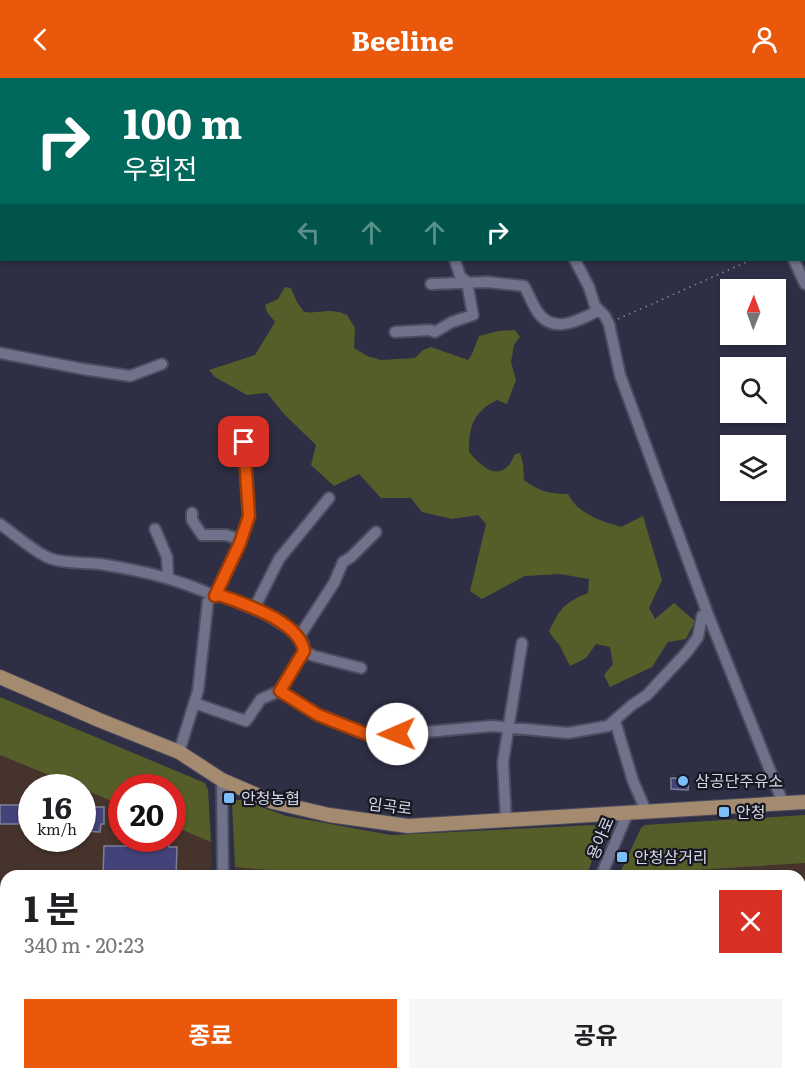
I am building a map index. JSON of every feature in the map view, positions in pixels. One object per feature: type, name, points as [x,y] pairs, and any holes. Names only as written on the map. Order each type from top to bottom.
[{"type":"main road","name":"임곡로","points":[[0,677],[179,752],[222,780],[273,802],[329,815],[408,826],[805,802]]},
{"type":"street","points":[[395,332],[430,330],[435,332],[452,322],[473,315],[467,282],[460,276],[455,261]]},
{"type":"street","points":[[576,261],[589,287],[595,306],[609,324],[620,375],[707,612],[783,803]]},
{"type":"street","points":[[794,261],[805,284]]},
{"type":"street","points":[[431,284],[453,285],[467,282],[524,286],[537,311],[551,325],[563,325],[599,310]]},
{"type":"street","points":[[0,352],[130,376],[162,364]]},
{"type":"street","points":[[215,596],[241,540],[249,516],[244,442]]},
{"type":"street","points":[[254,609],[279,559],[329,498]]},
{"type":"street","points":[[192,513],[192,520],[202,535],[226,535],[241,540]]},
{"type":"street","points":[[0,524],[34,550],[50,558],[88,562],[168,577],[215,596]]},
{"type":"street","points":[[155,529],[167,557],[168,577]]},
{"type":"street","points":[[299,637],[334,583],[343,562],[376,532]]},
{"type":"street","points":[[179,752],[194,703],[198,691],[208,601],[211,597],[220,595],[254,609],[294,631],[303,643],[304,651],[280,691],[261,699],[246,721],[194,703]]},
{"type":"street","points":[[280,691],[318,715],[369,735],[381,736],[466,727],[510,727],[568,733],[600,728],[615,721],[652,690],[698,637],[702,616],[707,612]]},
{"type":"street","points":[[506,820],[503,762],[522,643]]},
{"type":"street","points":[[304,651],[314,656],[361,668]]},
{"type":"street","points":[[615,721],[633,782],[646,811]]},
{"type":"street","points":[[222,780],[223,870]]},
{"type":"street","name":"용아로","points":[[603,870],[627,812]]},
{"type":"path","points":[[609,324],[750,261]]},
{"type":"shaded area","points":[[0,755],[46,774],[18,774],[18,852],[96,852],[96,794],[108,800],[108,852],[186,852],[186,831],[211,842],[211,870],[0,870]]},
{"type":"shaded area","points":[[805,863],[805,870],[705,870]]},
{"type":"shaded area","points":[[235,867],[270,870],[235,870]]},
{"type":"green space","points":[[285,287],[291,288],[304,312],[330,311],[347,315],[355,328],[354,348],[367,356],[381,360],[415,358],[423,350],[431,347],[468,360],[479,336],[498,331],[515,330],[520,337],[514,345],[511,362],[516,380],[507,404],[497,400],[478,415],[470,435],[469,452],[486,468],[496,472],[507,467],[515,454],[520,453],[524,480],[544,491],[568,494],[584,512],[606,522],[621,527],[643,516],[662,580],[649,608],[655,619],[674,603],[695,621],[686,639],[668,642],[652,667],[610,687],[604,675],[613,664],[610,647],[596,644],[586,658],[570,666],[560,646],[549,632],[564,607],[588,593],[589,579],[560,574],[525,576],[482,599],[470,591],[486,524],[478,515],[452,519],[422,512],[411,498],[381,498],[359,474],[334,486],[311,465],[316,445],[284,414],[267,393],[247,395],[215,377],[209,370],[255,355],[275,322],[267,312],[265,305],[278,299]]},
{"type":"green space","points":[[0,697],[184,774],[108,774],[108,800],[96,794],[96,774],[46,774],[0,755]]},
{"type":"green space","points":[[186,775],[205,783],[208,790],[211,842],[186,831]]},
{"type":"green space","points":[[235,800],[242,800],[286,816],[391,835],[594,825],[600,833],[589,870],[268,870],[235,867],[232,804]]},
{"type":"green space","points":[[805,815],[805,863],[696,870],[621,870],[641,828],[645,825]]},
{"type":"building","points":[[671,778],[689,779],[688,790],[671,789]]},
{"type":"building","points":[[0,805],[18,805],[18,824],[0,824]]},
{"type":"building","points":[[96,807],[104,807],[104,824],[101,824],[100,832],[96,832]]},
{"type":"building","points":[[104,846],[108,846],[108,852],[177,852],[176,870],[103,870]]},
{"type":"place","name":"삼공단주유소","points":[[683,781]]},
{"type":"place","name":"안청농협","points":[[229,798]]},
{"type":"place","name":"안청","points":[[724,812]]},
{"type":"place","name":"안청삼거리","points":[[622,857]]},
{"type":"route","points":[[244,442],[249,516],[240,543],[215,596],[220,595],[262,612],[294,631],[299,637],[304,651],[280,691],[318,715],[369,735],[397,734]]}]
